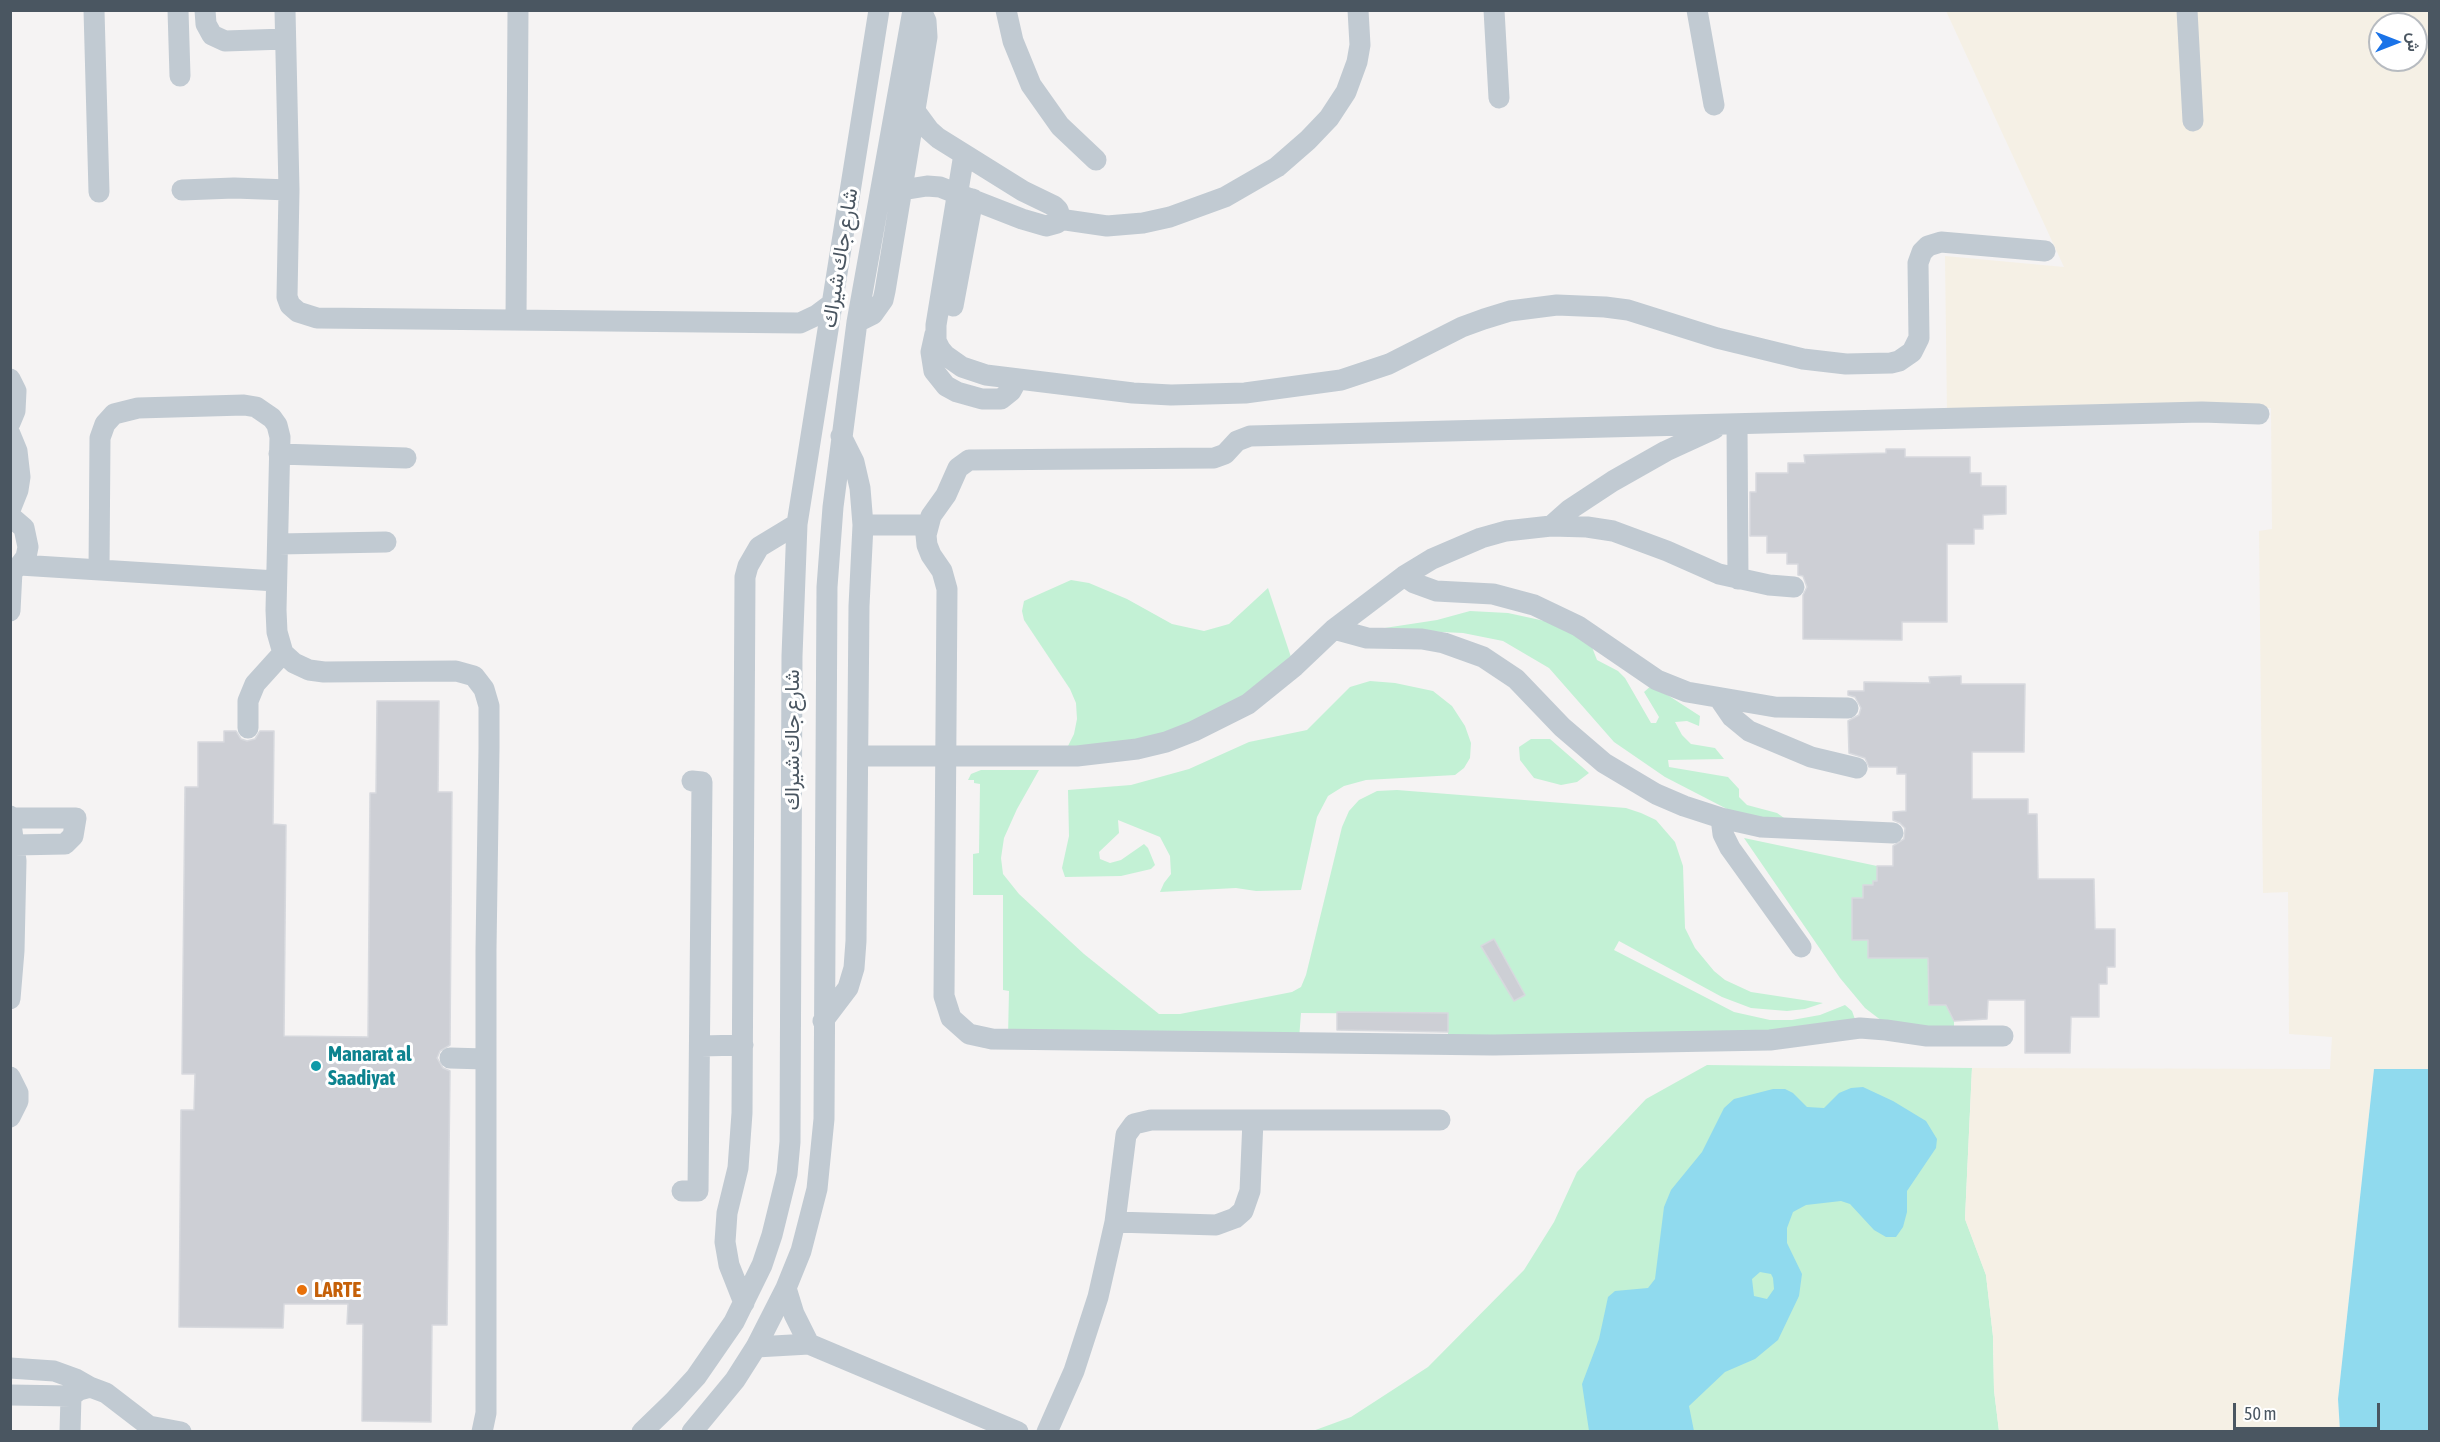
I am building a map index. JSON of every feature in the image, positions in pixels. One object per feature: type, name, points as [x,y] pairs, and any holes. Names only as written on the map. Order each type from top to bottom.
[{"type":"street","points":[[94,10],[99,192]]},
{"type":"street","points":[[177,10],[180,76]]},
{"type":"street","points":[[205,10],[206,24],[212,35],[225,41],[285,39]]},
{"type":"street","points":[[285,10],[289,190],[287,297],[290,306],[298,312],[317,318],[800,323],[818,315],[833,303]]},
{"type":"street","points":[[516,320],[518,10]]},
{"type":"street","name":"شارع جاك شيراك","points":[[642,1431],[674,1402],[696,1377],[716,1350],[744,1302],[772,1235],[787,1174],[790,1142],[792,656],[797,524],[879,10]]},
{"type":"street","name":"شارع جاك شيراك","points":[[692,1431],[735,1380],[756,1347],[786,1288],[809,1224],[822,1154],[827,587],[841,436],[857,322],[912,10]]},
{"type":"street","points":[[857,322],[873,314],[883,300],[927,37],[926,21],[921,10]]},
{"type":"street","points":[[1006,10],[1013,41],[1031,85],[1060,126],[1096,160]]},
{"type":"street","points":[[1059,219],[1107,226],[1143,223],[1170,217],[1225,197],[1277,167],[1329,118],[1347,92],[1360,45],[1358,10]]},
{"type":"street","points":[[1494,10],[1499,98]]},
{"type":"street","points":[[1697,10],[1714,105]]},
{"type":"street","points":[[2187,10],[2193,121]]},
{"type":"street","points":[[902,190],[927,186],[940,187],[1040,225],[1054,225],[1059,219],[1060,213],[1054,206],[1023,191],[938,138],[915,111]]},
{"type":"street","points":[[951,360],[948,341],[965,196],[964,154]]},
{"type":"street","points":[[182,190],[234,188],[289,190]]},
{"type":"street","points":[[965,196],[932,342],[931,361],[934,371],[946,386],[969,396],[995,400],[1007,396],[1017,380]]},
{"type":"street","points":[[935,333],[940,349],[951,360],[974,372],[1095,390],[1171,395],[1245,393],[1341,380],[1389,364],[1462,327],[1484,319],[1510,311],[1557,306],[1628,310],[1717,338],[1803,359],[1846,364],[1891,363],[1899,361],[1912,352],[1919,339],[1918,263],[1928,246],[1941,242],[2045,251]]},
{"type":"street","points":[[800,323],[826,351]]},
{"type":"street","points":[[10,379],[16,391],[15,411],[10,423]]},
{"type":"street","points":[[99,570],[100,438],[105,424],[114,414],[138,408],[244,405],[256,407],[273,418],[280,437],[279,544],[276,581],[277,632],[283,653],[294,663],[309,670],[324,672],[456,671],[474,676],[484,689],[489,706],[489,747],[485,1059],[486,1413],[482,1431]]},
{"type":"street","points":[[2003,1036],[1927,1036],[1860,1028],[1770,1040],[1493,1045],[980,1038],[969,1034],[951,1018],[944,996],[947,589],[942,571],[927,545],[927,525],[935,507],[950,488],[958,468],[963,463],[976,459],[1214,458],[1225,454],[1241,439],[1260,435],[2202,412],[2259,414]]},
{"type":"street","points":[[1551,526],[1574,506],[1628,472],[1666,451],[1731,424]]},
{"type":"street","points":[[1731,424],[1738,579]]},
{"type":"street","points":[[10,434],[17,451],[20,477],[18,490],[10,510]]},
{"type":"street","points":[[823,1021],[848,988],[854,968],[859,606],[863,525],[856,471],[841,436]]},
{"type":"street","points":[[279,454],[406,458]]},
{"type":"street","points":[[10,516],[24,528],[28,537],[26,557],[14,569],[10,611]]},
{"type":"street","points":[[744,1302],[729,1265],[724,1242],[727,1213],[738,1168],[741,1140],[745,577],[748,566],[759,547],[797,524]]},
{"type":"street","points":[[863,525],[927,525]]},
{"type":"street","points":[[858,756],[1077,756],[1117,753],[1166,742],[1213,723],[1248,704],[1287,673],[1334,629],[1404,576],[1432,559],[1481,538],[1506,531],[1551,526],[1587,527],[1613,531],[1738,579],[1794,587]]},
{"type":"street","points":[[279,544],[386,542]]},
{"type":"street","points":[[14,569],[99,570],[276,581]]},
{"type":"street","points":[[1404,576],[1414,583],[1436,591],[1493,594],[1534,604],[1586,631],[1657,680],[1687,692],[1775,707],[1848,708]]},
{"type":"street","points":[[1334,629],[1367,638],[1422,639],[1444,643],[1483,657],[1516,679],[1562,727],[1604,763],[1656,795],[1721,818],[1784,829],[1893,832]]},
{"type":"street","points":[[248,728],[248,701],[255,684],[283,653]]},
{"type":"street","points":[[1719,698],[1732,717],[1749,731],[1811,757],[1857,768]]},
{"type":"street","points":[[682,1191],[698,1191],[701,1046],[694,926],[702,782],[692,781]]},
{"type":"street","points":[[10,999],[15,951],[15,845],[11,817],[76,818],[73,836],[66,844],[15,845]]},
{"type":"street","points":[[1721,818],[1730,848],[1801,947]]},
{"type":"street","points":[[701,1046],[743,1045]]},
{"type":"street","points":[[450,1058],[485,1059]]},
{"type":"street","points":[[10,1077],[18,1093],[18,1101],[11,1117]]},
{"type":"street","points":[[1047,1431],[1074,1371],[1098,1297],[1115,1222],[1126,1135],[1134,1124],[1150,1120],[1440,1120]]},
{"type":"street","points":[[1115,1222],[1216,1225],[1235,1218],[1243,1211],[1250,1191],[1253,1120]]},
{"type":"street","points":[[786,1288],[794,1314],[809,1344]]},
{"type":"street","points":[[756,1347],[809,1344],[1018,1431]]},
{"type":"street","points":[[10,1368],[54,1371],[76,1379],[80,1392],[70,1431]]},
{"type":"street","points":[[10,1395],[106,1393],[149,1426],[181,1431]]},
{"type":"green space","points":[[1071,580],[1089,583],[1127,599],[1172,624],[1204,631],[1229,624],[1268,588],[1291,657],[1240,703],[1177,734],[1067,748],[1074,734],[1077,719],[1076,703],[1070,689],[1024,620],[1022,611],[1024,601]]},
{"type":"green space","points":[[1470,611],[1508,613],[1554,623],[1590,642],[1597,660],[1618,671],[1625,678],[1651,723],[1656,723],[1659,717],[1644,692],[1652,685],[1700,716],[1699,726],[1687,721],[1675,722],[1682,735],[1691,744],[1715,748],[1724,759],[1668,760],[1669,767],[1728,777],[1739,789],[1739,797],[1747,805],[1777,813],[1787,820],[1765,820],[1727,809],[1665,777],[1614,742],[1549,668],[1503,641],[1463,633],[1378,629],[1437,620]]},
{"type":"green space","points":[[1370,681],[1395,683],[1433,691],[1452,706],[1465,726],[1471,743],[1470,758],[1464,768],[1455,775],[1366,780],[1344,786],[1328,796],[1317,817],[1301,890],[1256,891],[1236,888],[1160,892],[1171,874],[1170,856],[1160,837],[1118,820],[1119,833],[1099,852],[1100,859],[1110,863],[1121,860],[1144,844],[1155,865],[1151,869],[1121,876],[1065,877],[1062,868],[1069,836],[1068,790],[1131,785],[1189,769],[1249,742],[1307,730],[1350,687]]},
{"type":"green space","points":[[1531,739],[1550,739],[1589,773],[1577,782],[1561,785],[1534,778],[1520,760],[1519,747]]},
{"type":"green space","points":[[981,770],[1039,770],[1004,838],[1001,858],[1003,874],[1019,894],[1084,954],[1159,1014],[1180,1014],[1292,992],[1301,987],[1306,975],[1342,827],[1349,811],[1359,800],[1377,791],[1397,790],[1626,808],[1656,820],[1675,842],[1683,866],[1685,928],[1695,948],[1714,971],[1725,980],[1751,992],[1823,1003],[1805,1009],[1787,1011],[1751,1008],[1722,997],[1619,941],[1614,950],[1734,1012],[1770,1020],[1792,1020],[1820,1015],[1845,1005],[1852,1011],[1856,1022],[1801,1034],[1448,1040],[1448,1014],[1301,1013],[1299,1039],[1008,1037],[1009,991],[1003,990],[1003,895],[973,895],[973,854],[979,853],[980,784],[974,783],[974,780],[968,780],[971,774]]},
{"type":"green space","points":[[1744,838],[1877,866],[1877,881],[1873,881],[1873,885],[1863,885],[1863,898],[1852,899],[1852,940],[1868,940],[1868,958],[1905,958],[1928,946],[1929,1005],[1946,1005],[1954,1021],[1954,1031],[1882,1021],[1865,1008],[1840,978]]},
{"type":"green space","points":[[1707,1065],[1972,1068],[1965,1219],[1986,1275],[1993,1336],[1994,1390],[1999,1431],[1310,1432],[1351,1417],[1428,1367],[1524,1270],[1554,1222],[1577,1172],[1646,1099]]},
{"type":"sand","points":[[1946,11],[2429,11],[2429,1069],[2374,1070],[2338,1399],[2340,1431],[1999,1431],[1994,1390],[1993,1336],[1986,1275],[1965,1219],[1972,1068],[2330,1069],[2332,1037],[2289,1034],[2288,892],[2263,893],[2259,531],[2272,529],[2271,408],[1947,414],[1945,256],[2064,267]]},
{"type":"water","points":[[2374,1069],[2429,1069],[2429,1431],[2340,1431],[2338,1399]]},
{"type":"water","points":[[1863,1087],[1893,1101],[1926,1121],[1937,1139],[1936,1148],[1907,1191],[1907,1212],[1903,1227],[1896,1237],[1886,1237],[1874,1230],[1850,1204],[1841,1201],[1806,1205],[1793,1212],[1787,1228],[1787,1243],[1802,1274],[1799,1296],[1778,1340],[1755,1359],[1725,1372],[1689,1406],[1694,1431],[1589,1431],[1582,1384],[1599,1339],[1608,1297],[1615,1291],[1648,1288],[1655,1279],[1664,1207],[1671,1190],[1702,1152],[1724,1108],[1734,1099],[1773,1089],[1785,1089],[1793,1093],[1807,1107],[1824,1108],[1839,1093],[1851,1088]],"holes":[[[1760,1272],[1771,1274],[1774,1289],[1767,1299],[1754,1296],[1752,1279]]]},
{"type":"building","points":[[1886,449],[1905,449],[1905,457],[1970,457],[1970,473],[1981,473],[1981,486],[2006,486],[2006,514],[1983,515],[1983,529],[1974,529],[1974,544],[1947,544],[1947,622],[1902,622],[1902,640],[1803,639],[1803,595],[1807,587],[1803,576],[1798,575],[1798,564],[1787,564],[1787,553],[1767,553],[1767,536],[1750,536],[1750,492],[1756,492],[1756,473],[1788,473],[1788,463],[1805,463],[1804,455],[1886,453]]},
{"type":"building","points":[[1961,676],[1961,684],[2025,684],[2024,752],[1972,752],[1972,799],[2028,799],[2028,814],[2037,814],[2038,879],[2094,879],[2095,929],[2115,929],[2115,967],[2107,967],[2107,984],[2099,984],[2099,1017],[2071,1017],[2070,1053],[2025,1053],[2025,1000],[1988,1000],[1987,1019],[1954,1021],[1946,1005],[1929,1005],[1928,958],[1868,958],[1868,940],[1852,940],[1852,898],[1863,898],[1863,885],[1873,885],[1873,881],[1877,881],[1877,866],[1893,866],[1893,846],[1904,839],[1905,828],[1893,820],[1893,812],[1906,811],[1906,774],[1897,774],[1897,767],[1869,767],[1865,758],[1849,753],[1848,721],[1859,715],[1861,708],[1855,697],[1848,695],[1848,691],[1864,691],[1864,682],[1930,683],[1929,677]]},
{"type":"building","name":"Manarat al Saadiyat","points":[[377,701],[439,701],[438,792],[452,792],[450,1045],[440,1051],[437,1058],[443,1068],[450,1071],[447,1325],[432,1325],[431,1422],[362,1421],[363,1324],[347,1324],[348,1304],[284,1304],[283,1328],[179,1327],[181,1110],[194,1110],[195,1074],[182,1074],[185,787],[198,787],[198,742],[224,742],[224,731],[236,731],[241,739],[247,741],[255,739],[260,731],[274,731],[273,824],[286,825],[284,1036],[368,1037],[370,793],[376,793]]},
{"type":"building","points":[[1494,939],[1525,995],[1514,1001],[1481,946]]},
{"type":"building","points":[[1337,1012],[1448,1013],[1448,1032],[1337,1030]]},
{"type":"place","name":"Manarat al Saadiyat","points":[[316,1066]]},
{"type":"place","name":"LARTE","points":[[302,1290]]}]
